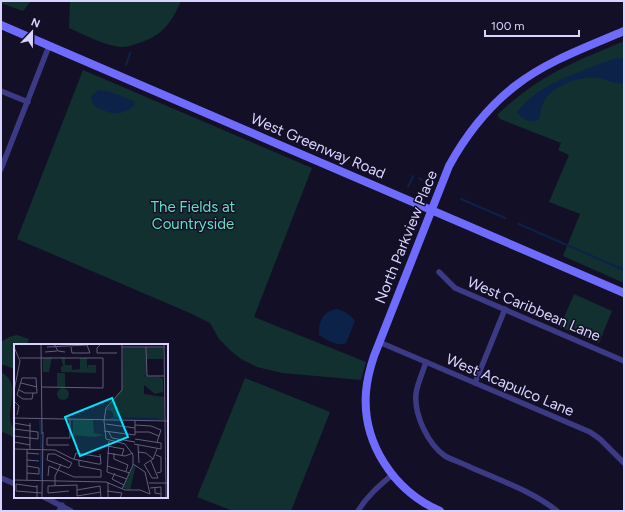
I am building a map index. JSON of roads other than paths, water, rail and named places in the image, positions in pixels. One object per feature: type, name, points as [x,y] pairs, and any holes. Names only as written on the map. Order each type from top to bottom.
[{"type":"main road","name":"West Greenway Road","points":[[1,26],[624,293]]},
{"type":"main road","name":"North Parkview Place","points":[[440,511],[419,500],[403,487],[392,475],[382,460],[374,441],[366,410],[366,392],[369,373],[379,342],[449,166],[461,144],[482,116],[516,85],[546,67],[624,31]]},
{"type":"street","points":[[1,169],[49,46]]},
{"type":"street","points":[[1,91],[28,102]]},
{"type":"street","name":"West Caribbean Lane","points":[[439,272],[455,288],[624,361]]},
{"type":"street","points":[[475,383],[505,309]]},
{"type":"street","name":"West Acapulco Lane","points":[[379,342],[590,432],[600,439],[624,463]]},
{"type":"street","points":[[426,362],[416,394],[416,400],[417,412],[423,428],[432,443],[445,456],[532,494],[557,511]]},
{"type":"street","points":[[358,511],[365,500],[392,475]]},
{"type":"street","points":[[1,478],[14,484]]},
{"type":"street","points":[[45,498],[60,508],[71,511]]},
{"type":"water","points":[[616,58],[624,59],[624,83],[615,83],[593,77],[578,79],[563,85],[546,98],[541,108],[539,119],[530,121],[521,117],[517,112],[537,93],[549,86],[576,73]]},
{"type":"water","points":[[99,90],[108,91],[135,102],[135,104],[123,112],[114,113],[105,111],[93,105],[91,96]]},
{"type":"water","points":[[337,309],[347,314],[355,321],[346,343],[343,344],[332,342],[319,335],[319,326],[322,318],[328,312]]},
{"type":"waterway","points":[[126,65],[130,53]]},
{"type":"waterway","points":[[408,187],[413,176]]},
{"type":"waterway","points":[[461,199],[505,218]]},
{"type":"waterway","points":[[519,224],[624,270]]},
{"type":"park label","name":"The Fields at Countryside","points":[[193,216]]}]
